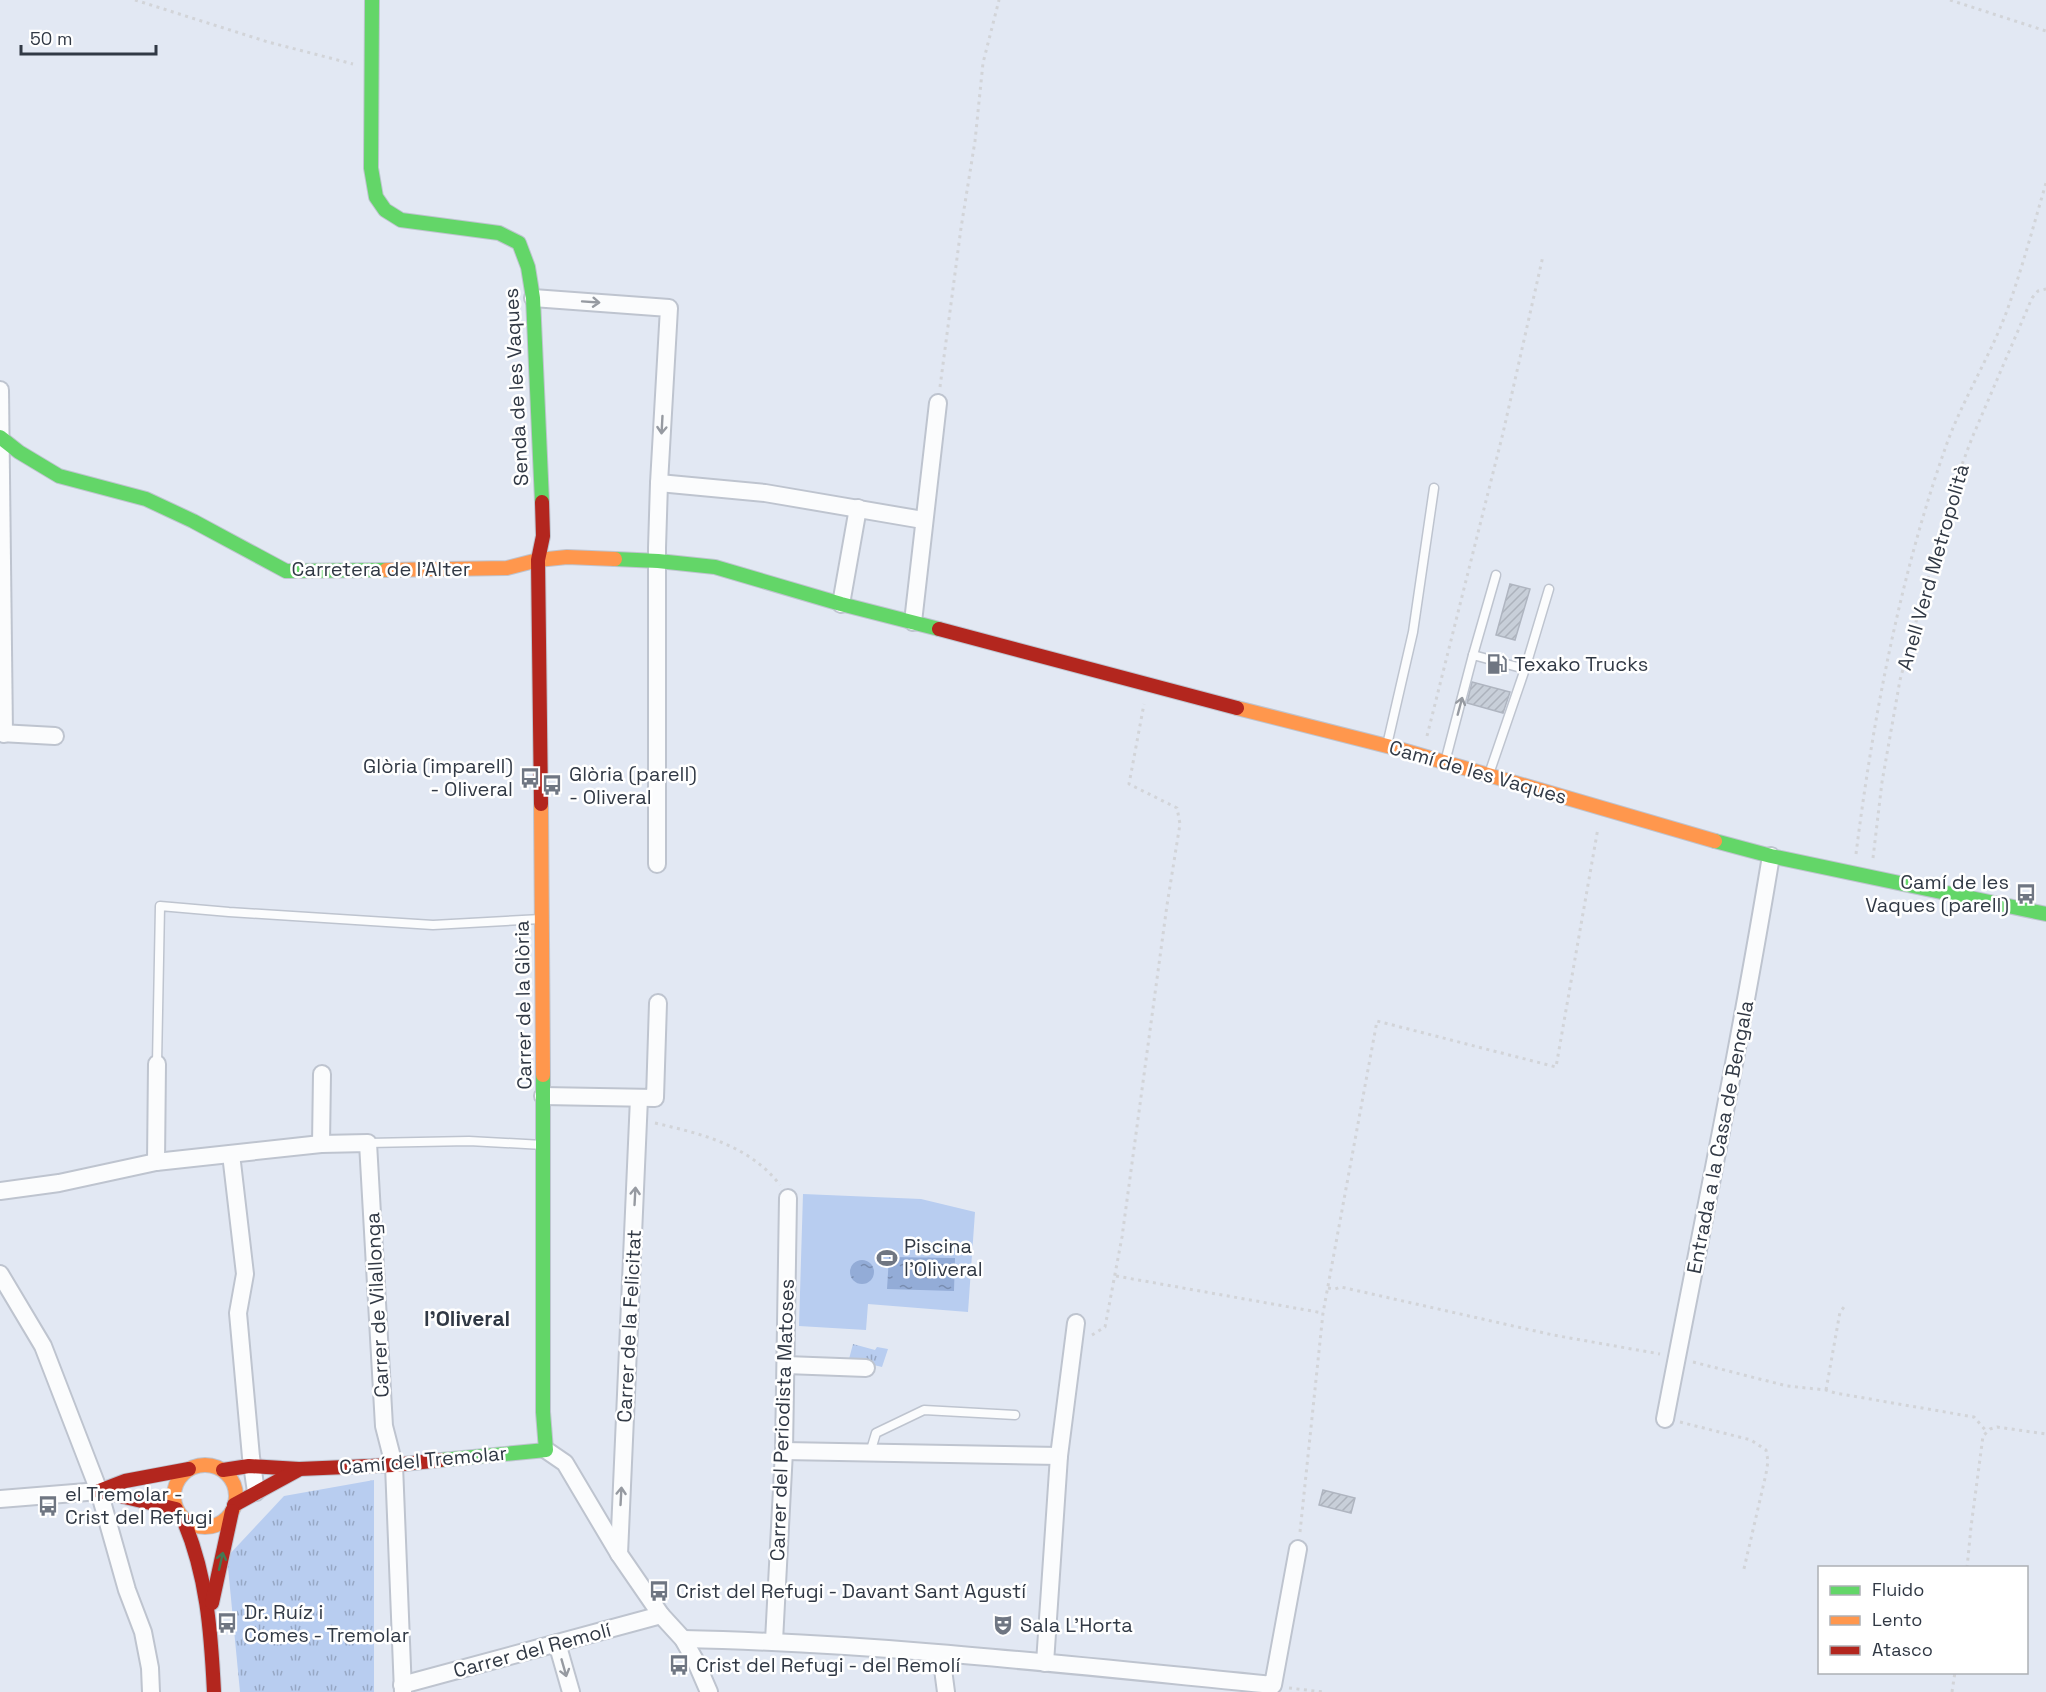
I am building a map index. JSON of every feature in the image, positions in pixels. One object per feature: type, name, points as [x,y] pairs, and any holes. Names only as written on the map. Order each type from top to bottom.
[{"type":"street","name":"Senda de les Vaques","points":[[372,0],[372,180],[376,197],[385,210],[401,220],[499,232],[519,243],[528,267],[533,297],[543,536],[538,560]]},
{"type":"street","points":[[533,297],[669,308],[659,483],[657,864]]},
{"type":"street","points":[[0,390],[2,734],[55,736]]},
{"type":"street","points":[[913,622],[938,403]]},
{"type":"street","name":"Carretera de l'Alter","points":[[1,438],[19,452],[59,476],[146,499],[193,521],[286,571],[507,568],[538,560]]},
{"type":"street","points":[[659,483],[765,493],[923,520]]},
{"type":"street","points":[[841,604],[858,508]]},
{"type":"street","name":"Camí de les Vaques","points":[[538,560],[567,557],[658,561],[715,567],[841,604],[1147,686],[1387,746],[1602,809],[1771,855],[2021,910],[2046,913]]},
{"type":"street","name":"Carrer de la Glòria","points":[[538,560],[544,1145],[543,1412],[546,1450]]},
{"type":"street","name":"Entrada a la Casa de Bengala","points":[[1665,1419],[1744,1015],[1771,855]]},
{"type":"street","name":"Carrer de la Felicitat","points":[[619,1554],[638,1119],[647,1098],[658,1003]]},
{"type":"street","points":[[156,1162],[157,1064]]},
{"type":"street","points":[[321,1144],[322,1074]]},
{"type":"street","points":[[543,1096],[647,1098]]},
{"type":"street","points":[[0,1191],[59,1183],[156,1162],[321,1144],[368,1143]]},
{"type":"street","name":"Carrer de Vilallonga","points":[[368,1143],[384,1426],[394,1465],[402,1689]]},
{"type":"street","points":[[231,1154],[245,1274],[238,1312],[256,1492]]},
{"type":"street","name":"Carrer del Periodista Matoses","points":[[774,1641],[784,1451],[788,1198]]},
{"type":"street","points":[[0,1274],[43,1346],[99,1491],[127,1590],[144,1632],[151,1692]]},
{"type":"street","points":[[1045,1663],[1059,1456],[1076,1323]]},
{"type":"street","points":[[786,1365],[866,1368]]},
{"type":"street","points":[[546,1450],[565,1463],[619,1554],[661,1615],[683,1639],[709,1692]]},
{"type":"street","name":"Camí del Tremolar","points":[[223,1470],[252,1462],[299,1469],[394,1465],[546,1450]]},
{"type":"street","points":[[784,1451],[1059,1456]]},
{"type":"street","points":[[0,1500],[99,1491],[125,1481],[200,1465],[223,1470],[231,1478],[236,1489],[210,1610]]},
{"type":"street","points":[[189,1469],[180,1476],[173,1498],[194,1541],[210,1610],[214,1692]]},
{"type":"street","name":"Camí del Tremolar","points":[[233,1508],[256,1492],[299,1469]]},
{"type":"street","points":[[99,1491],[179,1514],[192,1525],[204,1528],[215,1526],[225,1520],[233,1508]]},
{"type":"street","points":[[683,1639],[774,1641],[941,1654],[1273,1685],[1298,1549]]},
{"type":"street","name":"Carrer del Remolí","points":[[402,1689],[661,1615]]},
{"type":"street","points":[[557,1644],[572,1692]]},
{"type":"street","points":[[941,1654],[946,1692]]},
{"type":"lane","points":[[1387,746],[1413,632],[1434,488]]},
{"type":"lane","points":[[1445,762],[1496,575]]},
{"type":"lane","points":[[1489,775],[1549,589]]},
{"type":"lane","points":[[1473,655],[1525,669]]},
{"type":"lane","points":[[157,1064],[160,906],[433,925],[542,919]]},
{"type":"lane","points":[[368,1143],[469,1141],[544,1145]]},
{"type":"lane","points":[[870,1453],[876,1433],[924,1410],[1015,1415]]},
{"type":"path","points":[[135,0],[268,42],[371,69]]},
{"type":"path","points":[[938,403],[975,141],[983,63],[999,0]]},
{"type":"path","points":[[1950,0],[2046,31]]},
{"type":"path","points":[[1853,873],[1864,794],[1887,666],[1916,544],[1947,445],[2009,306],[2046,183]]},
{"type":"path","points":[[1421,756],[1483,513],[1543,256]]},
{"type":"path","name":"Anell Verd Metropolità","points":[[1873,865],[1882,782],[1900,680],[1952,491],[1972,438],[2032,298],[2038,291],[2046,289]]},
{"type":"path","points":[[1073,1348],[1105,1327],[1122,1237],[1180,824],[1177,808],[1130,784],[1147,686]]},
{"type":"path","points":[[1298,1549],[1323,1313],[1377,1021],[1556,1067],[1602,809]]},
{"type":"path","points":[[638,1119],[703,1134],[731,1146],[769,1171],[788,1198]]},
{"type":"path","points":[[1115,1275],[1323,1313]]},
{"type":"path","points":[[1328,1288],[1341,1287],[1553,1335],[1677,1358],[1787,1386],[1826,1390],[1835,1394],[1974,1417],[1987,1432]]},
{"type":"path","points":[[1826,1390],[1840,1312],[1844,1307]]},
{"type":"path","points":[[1665,1419],[1751,1440],[1766,1450],[1768,1461],[1766,1474],[1743,1573]]},
{"type":"path","points":[[1967,1566],[1983,1436],[1997,1427],[2046,1434]]},
{"type":"path","points":[[1952,1692],[1955,1674]]},
{"type":"path","points":[[1273,1685],[1323,1692]]},
{"type":"green space","name":"Piscina l'Oliveral","points":[[803,1194],[921,1199],[975,1212],[968,1312],[868,1304],[866,1330],[799,1326]]},
{"type":"green space","points":[[853,1344],[875,1350],[877,1347],[888,1349],[882,1367],[849,1359]]},
{"type":"green space","points":[[374,1480],[374,1692],[240,1692],[227,1557],[284,1496]]},
{"type":"water","points":[[889,1257],[955,1258],[954,1291],[887,1289]]},
{"type":"water","points":[[862,1260],[870,1264],[874,1272],[870,1280],[862,1284],[854,1280],[850,1272],[854,1264]]},
{"type":"building","points":[[1510,584],[1530,589],[1515,640],[1496,635]]},
{"type":"building","points":[[1472,682],[1510,692],[1503,713],[1467,703]]},
{"type":"building","points":[[1323,1490],[1355,1498],[1351,1513],[1319,1505]]},
{"type":"traffic: fast","points":[[372,0],[371,168],[376,197],[385,210],[401,220],[499,233],[519,243],[528,267],[533,298],[542,502]]},
{"type":"traffic: fast","points":[[0,437],[19,452],[59,476],[146,499],[193,521],[286,571],[386,570]]},
{"type":"traffic: fast","points":[[615,559],[715,567],[841,604],[939,629]]},
{"type":"traffic: fast","points":[[1715,841],[1771,856],[2046,914]]},
{"type":"traffic: fast","points":[[441,1460],[546,1450],[543,1412],[543,1075]]},
{"type":"traffic: slow","points":[[386,570],[507,568],[538,560],[567,557],[615,559]]},
{"type":"traffic: slow","points":[[1237,708],[1399,749],[1715,841]]},
{"type":"traffic: slow","points":[[541,804],[543,1075]]},
{"type":"traffic: slow","points":[[205,1465],[217,1467],[227,1474],[234,1484],[236,1496],[234,1508],[227,1518],[217,1525],[205,1527],[193,1525],[183,1518],[176,1508],[174,1496],[176,1484],[183,1474],[193,1467],[205,1465]]},
{"type":"traffic: jam","points":[[541,804],[538,560],[543,536],[542,502]]},
{"type":"traffic: jam","points":[[939,629],[1237,708]]},
{"type":"traffic: jam","points":[[223,1470],[249,1466],[299,1469],[394,1465],[441,1460]]},
{"type":"traffic: jam","points":[[99,1491],[125,1481],[189,1469]]},
{"type":"traffic: jam","points":[[234,1505],[298,1470]]},
{"type":"traffic: jam","points":[[99,1491],[176,1509]]},
{"type":"traffic: jam","points":[[212,1603],[232,1511]]},
{"type":"traffic: jam","points":[[183,1519],[203,1583],[214,1692]]},
{"type":"place","name":"Texako Trucks","points":[[1497,664]]},
{"type":"place","name":"Glòria (imparell) - Oliveral","points":[[530,778]]},
{"type":"place","name":"Glòria (parell) - Oliveral","points":[[552,785]]},
{"type":"place","name":"Camí de les Vaques (parell)","points":[[2026,894]]},
{"type":"place","name":"Piscina l'Oliveral","points":[[887,1258]]},
{"type":"place","name":"el Tremolar - Crist del Refugi","points":[[48,1506]]},
{"type":"place","name":"Crist del Refugi - Davant Sant Agustí","points":[[659,1591]]},
{"type":"place","name":"Dr. Ruíz i Comes - Tremolar","points":[[227,1623]]},
{"type":"place","name":"Sala L'Horta","points":[[1003,1625]]},
{"type":"place","name":"Crist del Refugi - del Remolí","points":[[679,1665]]},
{"type":"district","name":"l'Oliveral","points":[[467,1319]]}]
